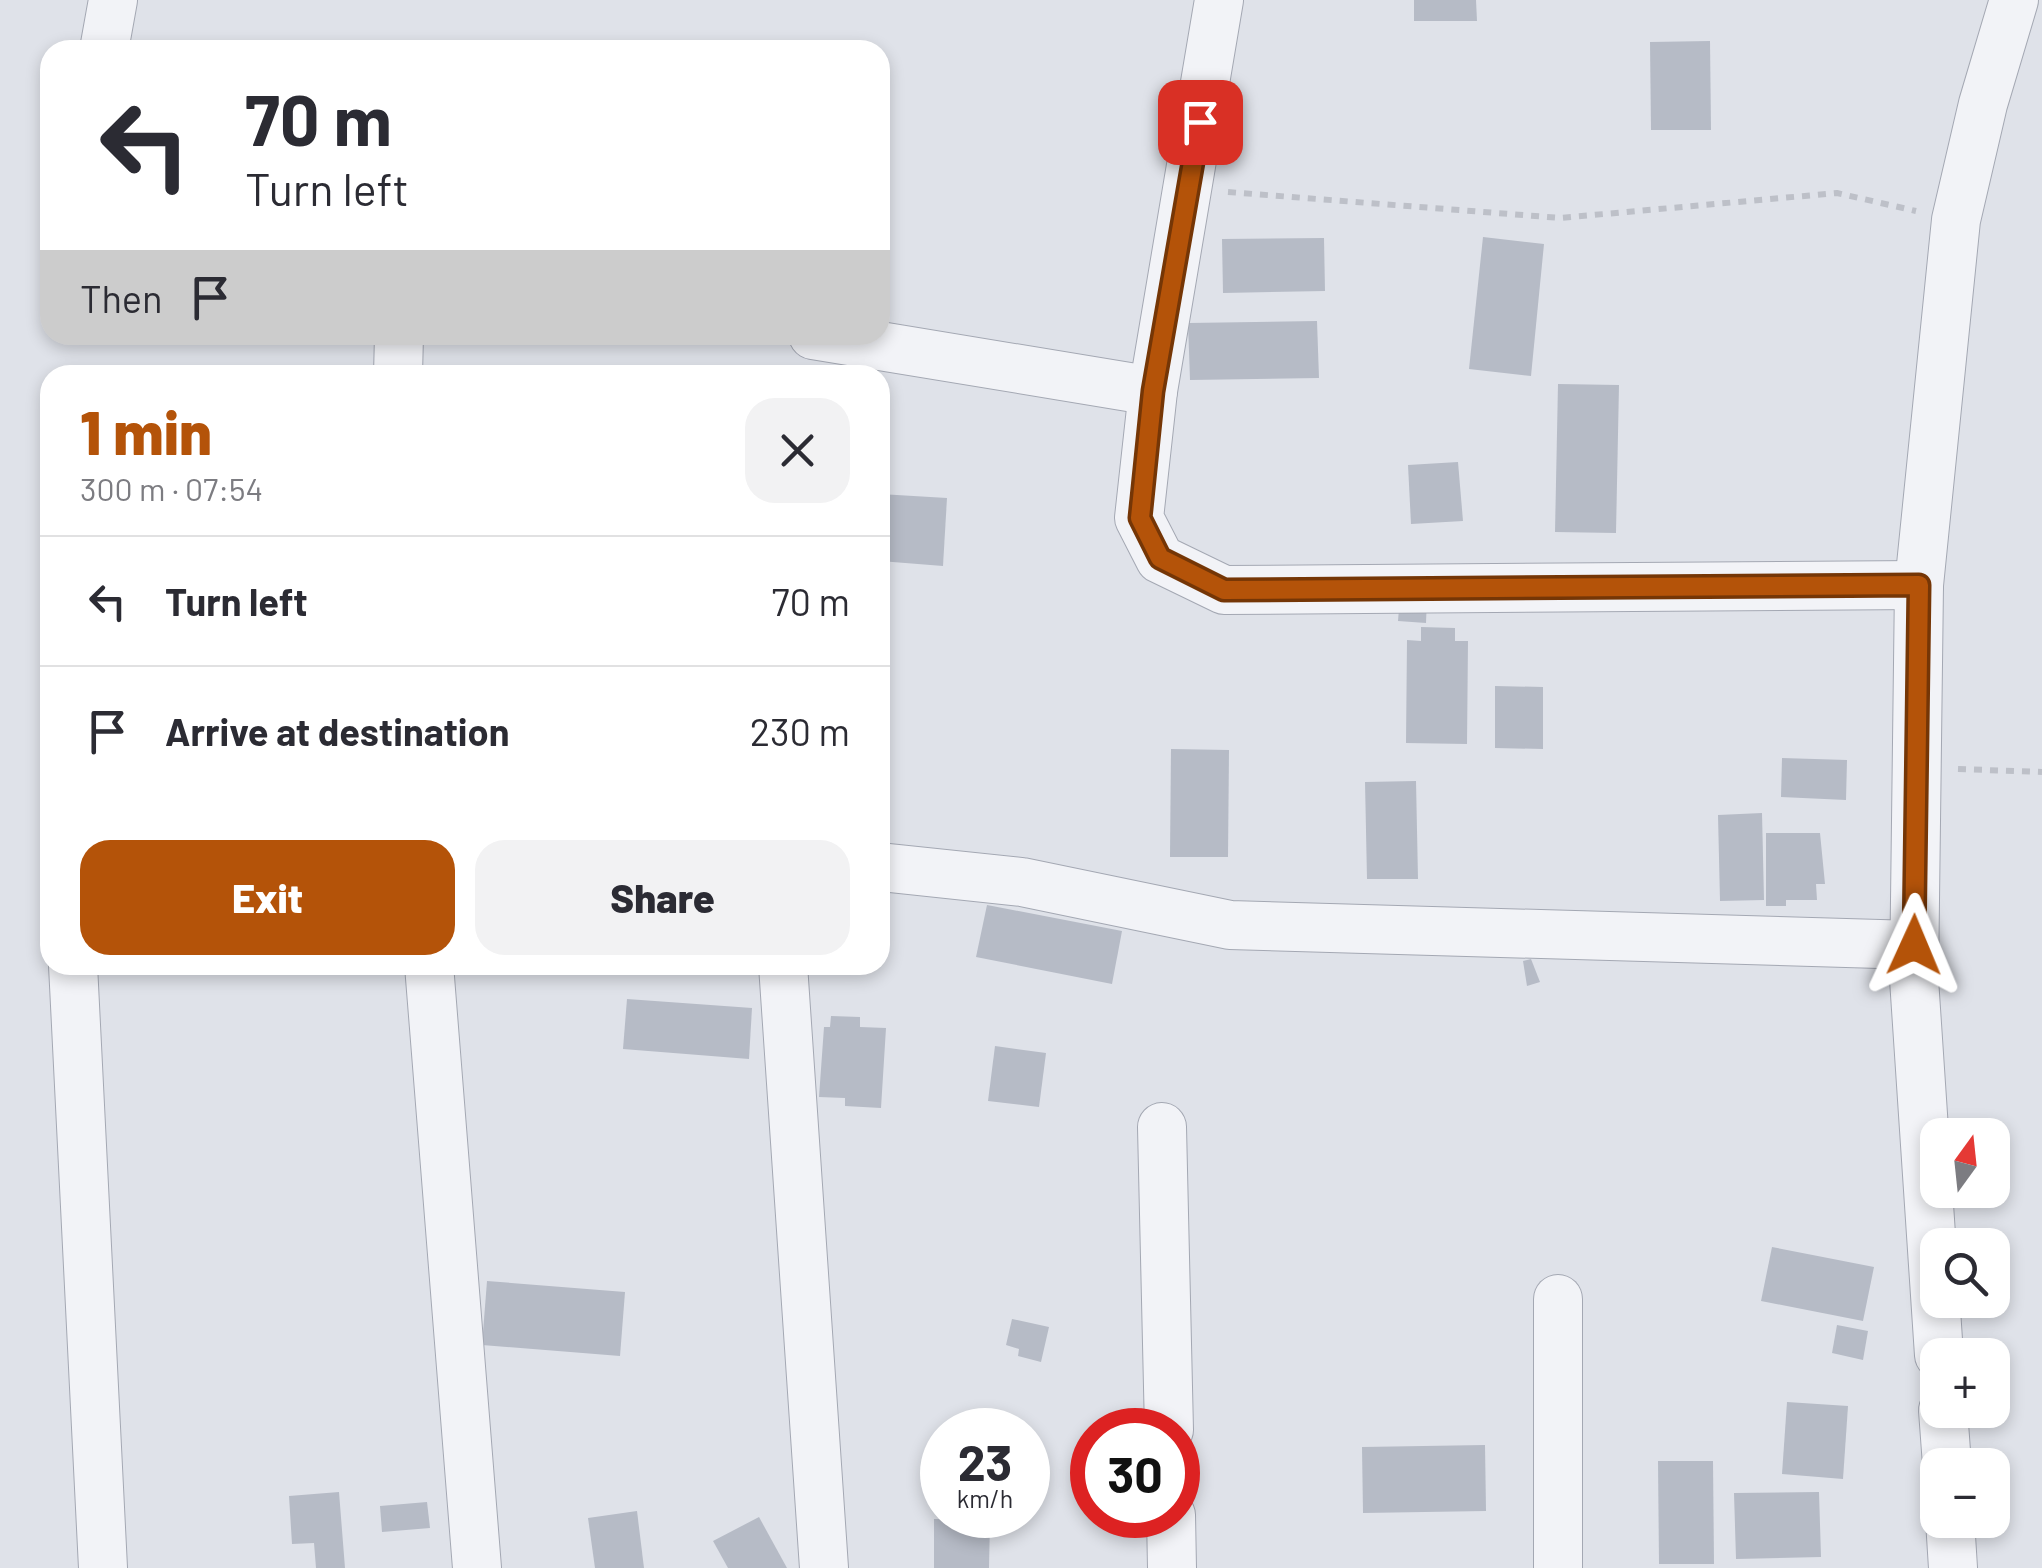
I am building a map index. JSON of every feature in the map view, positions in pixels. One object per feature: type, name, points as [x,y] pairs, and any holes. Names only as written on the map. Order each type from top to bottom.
[{"type":"street","points":[[106,40],[113,0]]},
{"type":"street","points":[[1219,0],[1153,391],[1140,518],[1160,558],[1224,590],[1919,585]]},
{"type":"street","points":[[1938,1338],[1914,945],[1919,585],[1956,220],[1983,104],[2014,0]]},
{"type":"street","points":[[875,345],[1153,391]]},
{"type":"street","points":[[890,868],[1022,882],[1230,924],[1914,945]]},
{"type":"street","points":[[73,975],[103,1568]]},
{"type":"street","points":[[429,975],[478,1568]]},
{"type":"street","points":[[784,975],[824,1568]]},
{"type":"street","points":[[1162,1127],[1168,1408]]},
{"type":"street","points":[[1558,1300],[1558,1568]]},
{"type":"street","points":[[1171,1538],[1172,1568]]},
{"type":"street","points":[[1952,1538],[1954,1568]]},
{"type":"path","points":[[1188,189],[1560,218],[1837,193],[1956,220]]},
{"type":"path","points":[[1916,768],[2042,772]]},
{"type":"building","points":[[1414,0],[1476,0],[1477,21],[1414,21]]},
{"type":"building","points":[[1710,41],[1711,130],[1651,130],[1650,42]]},
{"type":"building","points":[[1483,237],[1544,244],[1531,376],[1469,369]]},
{"type":"building","points":[[1324,238],[1325,291],[1223,293],[1222,239]]},
{"type":"building","points":[[1317,321],[1319,378],[1190,380],[1188,323]]},
{"type":"building","points":[[1558,384],[1619,385],[1616,533],[1555,532]]},
{"type":"building","points":[[1458,462],[1463,521],[1411,524],[1408,465]]},
{"type":"building","points":[[890,495],[947,498],[943,566],[890,562]]},
{"type":"building","points":[[1400,596],[1427,597],[1426,623],[1398,621]]},
{"type":"building","points":[[1421,627],[1455,628],[1455,641],[1468,641],[1467,744],[1406,743],[1407,640],[1421,641]]},
{"type":"building","points":[[1495,686],[1543,687],[1543,749],[1495,748]]},
{"type":"building","points":[[1171,749],[1229,750],[1228,857],[1170,857]]},
{"type":"building","points":[[1782,758],[1847,760],[1846,800],[1781,797]]},
{"type":"building","points":[[1416,781],[1418,879],[1367,879],[1365,782]]},
{"type":"building","points":[[1762,813],[1764,900],[1720,901],[1718,815]]},
{"type":"building","points":[[1766,833],[1820,833],[1825,884],[1816,884],[1817,900],[1786,900],[1786,906],[1766,906]]},
{"type":"building","points":[[987,905],[1122,931],[1112,984],[976,957]]},
{"type":"building","points":[[1531,959],[1540,982],[1527,986],[1523,961]]},
{"type":"building","points":[[627,999],[752,1008],[749,1059],[623,1049]]},
{"type":"building","points":[[831,1016],[860,1017],[860,1027],[886,1028],[881,1108],[845,1106],[845,1098],[819,1097],[824,1027],[830,1027]]},
{"type":"building","points":[[995,1046],[1046,1053],[1039,1107],[988,1101]]},
{"type":"building","points":[[1772,1247],[1874,1267],[1863,1321],[1761,1301]]},
{"type":"building","points":[[487,1281],[625,1292],[620,1356],[482,1345]]},
{"type":"building","points":[[1012,1319],[1049,1327],[1041,1362],[1018,1356],[1019,1349],[1006,1345]]},
{"type":"building","points":[[1837,1325],[1868,1331],[1863,1360],[1832,1353]]},
{"type":"building","points":[[1787,1402],[1848,1406],[1843,1479],[1782,1474]]},
{"type":"building","points":[[1485,1445],[1486,1511],[1363,1513],[1362,1447]]},
{"type":"building","points":[[1658,1461],[1713,1461],[1714,1564],[1659,1564]]},
{"type":"building","points":[[339,1492],[345,1568],[316,1568],[314,1543],[292,1544],[289,1496]]},
{"type":"building","points":[[1819,1492],[1821,1557],[1736,1559],[1734,1493]]},
{"type":"building","points":[[427,1502],[430,1528],[382,1532],[380,1506]]},
{"type":"building","points":[[637,1511],[644,1568],[595,1568],[588,1518]]},
{"type":"building","points":[[759,1517],[787,1568],[728,1568],[713,1541]]},
{"type":"building","points":[[934,1538],[990,1538],[989,1568],[934,1568]]},
{"type":"route","points":[[1200,122],[1153,391],[1140,518],[1160,558],[1224,590],[1919,585],[1914,945]]}]
